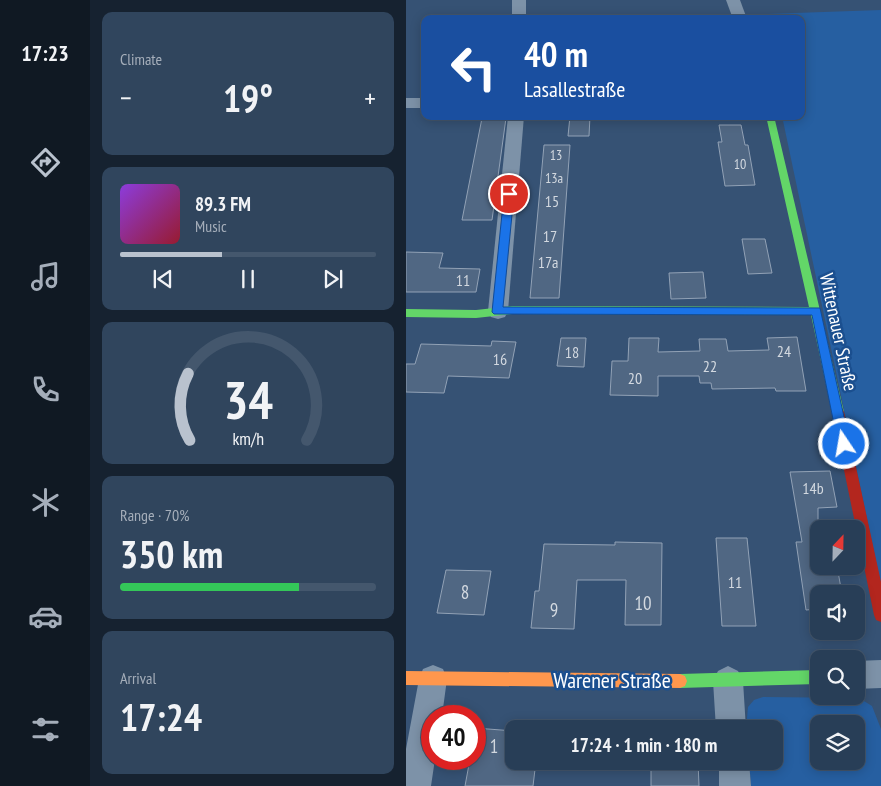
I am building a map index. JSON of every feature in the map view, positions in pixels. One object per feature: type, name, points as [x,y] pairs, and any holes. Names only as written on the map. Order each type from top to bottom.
[{"type":"street","points":[[519,0],[519,15]]},
{"type":"street","points":[[734,0],[739,15]]},
{"type":"street","points":[[406,103],[421,103]]},
{"type":"street","points":[[498,312],[516,120]]},
{"type":"street","name":"Wittenauer Straße","points":[[771,120],[816,311],[881,615]]},
{"type":"street","points":[[406,313],[455,315],[498,312],[816,311]]},
{"type":"street","points":[[865,675],[881,674]]},
{"type":"street","name":"Warener Straße","points":[[420,678],[728,681],[810,677]]},
{"type":"street","points":[[414,786],[420,678]]},
{"type":"street","points":[[728,681],[730,720]]},
{"type":"street","points":[[734,770],[735,786]]},
{"type":"shaded area","points":[[881,10],[881,585],[783,120],[805,120],[805,15],[766,14]]},
{"type":"shaded area","points":[[763,697],[810,697],[810,705],[865,705],[865,702],[872,706],[881,729],[881,786],[751,786],[750,770],[783,770],[783,720],[747,720],[748,707],[754,700]]},
{"type":"building","points":[[482,120],[506,120],[492,220],[462,220]]},
{"type":"building","points":[[570,120],[590,120],[589,136],[568,136]]},
{"type":"building","points":[[719,125],[741,125],[745,145],[748,145],[755,185],[725,186],[718,142],[722,142]]},
{"type":"building","points":[[544,145],[570,145],[559,298],[530,298]]},
{"type":"building","points":[[742,239],[765,239],[772,273],[748,274]]},
{"type":"building","points":[[406,252],[443,253],[439,268],[480,269],[476,292],[406,292]]},
{"type":"building","points":[[703,272],[706,298],[671,299],[669,273]]},
{"type":"building","points":[[797,337],[806,391],[776,391],[775,388],[712,389],[711,383],[700,383],[699,376],[658,376],[658,396],[610,395],[612,361],[628,361],[629,338],[659,338],[658,352],[700,351],[699,339],[726,339],[728,351],[769,350],[767,338]]},
{"type":"building","points":[[561,338],[586,338],[584,367],[557,366]]},
{"type":"building","points":[[492,341],[516,342],[509,378],[448,376],[444,393],[406,392],[406,364],[415,364],[421,344],[491,346]]},
{"type":"building","points":[[830,471],[837,507],[818,508],[818,520],[810,520],[810,575],[839,575],[840,585],[810,585],[810,610],[806,610],[796,542],[802,542],[790,472]]},
{"type":"building","points":[[716,538],[747,538],[756,626],[722,626]]},
{"type":"building","points":[[615,542],[662,543],[661,625],[625,625],[626,580],[577,580],[574,629],[531,628],[535,591],[539,591],[544,544],[615,545]]},
{"type":"building","points":[[446,570],[491,571],[484,615],[437,613]]},
{"type":"building","points":[[486,729],[505,730],[505,770],[535,770],[533,786],[465,786],[468,770],[486,770]]},
{"type":"building","points":[[651,770],[698,770],[699,786],[651,786]]},
{"type":"traffic: fast","points":[[771,120],[838,412]]},
{"type":"traffic: fast","points":[[406,313],[476,314],[512,310],[816,311]]},
{"type":"traffic: fast","points":[[680,681],[810,677]]},
{"type":"traffic: slow","points":[[406,678],[680,681]]},
{"type":"traffic: jam","points":[[838,412],[881,615]]},
{"type":"route","points":[[509,194],[498,312],[512,310],[816,311],[844,444]]}]
